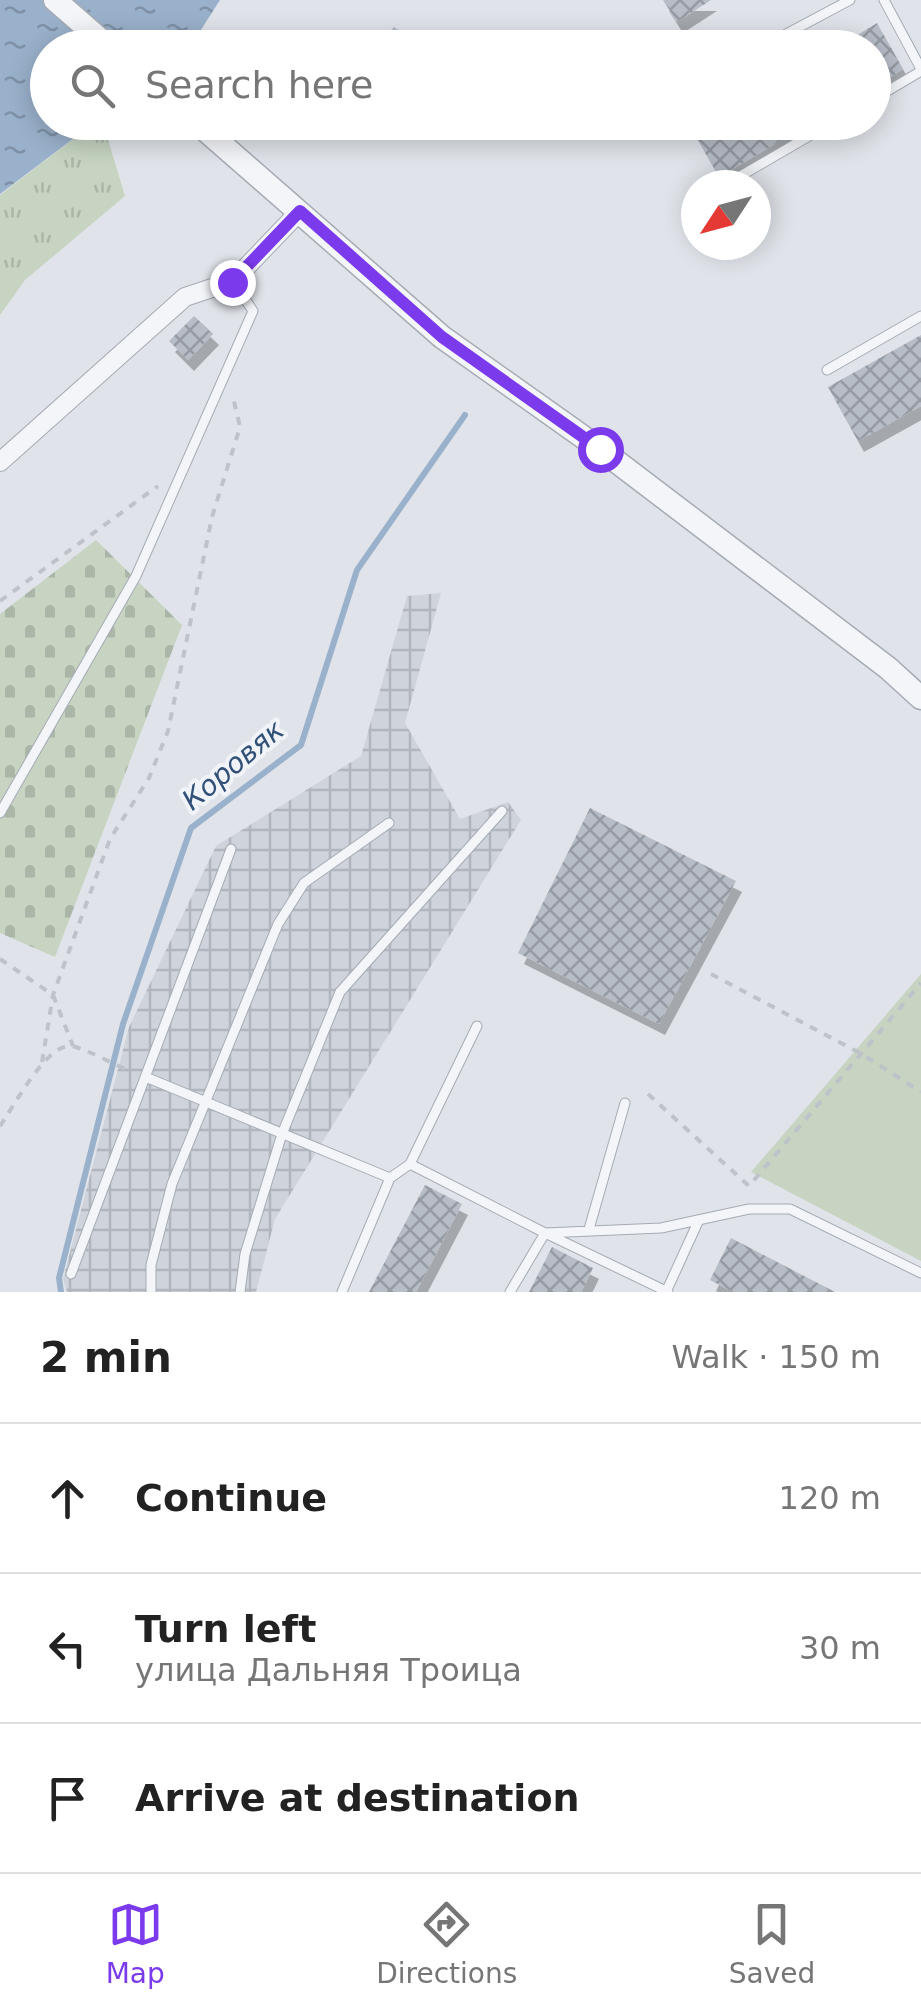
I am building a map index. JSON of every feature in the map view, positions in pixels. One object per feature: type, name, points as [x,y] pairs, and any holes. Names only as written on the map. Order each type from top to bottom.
[{"type":"street","points":[[56,0],[90,30]]},
{"type":"street","points":[[216,140],[442,337],[630,472],[888,668],[921,698]]},
{"type":"street","points":[[0,462],[185,297],[232,282],[300,211]]},
{"type":"lane","points":[[794,30],[850,0]]},
{"type":"lane","points":[[884,0],[921,70],[891,89]]},
{"type":"lane","points":[[750,170],[801,140]]},
{"type":"lane","points":[[0,813],[136,576],[186,466],[253,311],[232,282]]},
{"type":"lane","points":[[828,370],[921,316]]},
{"type":"lane","points":[[240,1292],[245,1254],[282,1134],[340,992],[502,811]]},
{"type":"lane","points":[[152,1292],[151,1264],[168,1200],[202,1101],[278,924],[304,883],[389,823]]},
{"type":"lane","points":[[71,1274],[148,1078],[231,849]]},
{"type":"lane","points":[[342,1292],[390,1178],[410,1164],[478,1026]]},
{"type":"lane","points":[[148,1078],[390,1178]]},
{"type":"lane","points":[[589,1230],[625,1103]]},
{"type":"lane","points":[[410,1164],[667,1292],[698,1222]]},
{"type":"lane","points":[[545,1233],[698,1222],[749,1208],[790,1209],[921,1273]]},
{"type":"lane","points":[[510,1292],[545,1233]]},
{"type":"path","points":[[42,1062],[53,994],[110,839],[148,778],[168,731],[212,518],[240,427],[227,371]]},
{"type":"path","points":[[0,601],[186,466]]},
{"type":"path","points":[[0,959],[53,994],[72,1046]]},
{"type":"path","points":[[711,974],[860,1053],[921,1092]]},
{"type":"path","points":[[648,1094],[749,1186],[921,983]]},
{"type":"path","points":[[0,1126],[42,1062],[61,1047],[72,1046],[148,1078]]},
{"type":"shaded area","points":[[441,593],[405,723],[460,819],[508,802],[521,820],[275,1219],[256,1292],[67,1292],[63,1279],[129,1027],[216,846],[361,756],[407,596]]},
{"type":"green space","points":[[72,140],[108,140],[125,196],[25,280],[0,315],[0,195]]},
{"type":"green space","points":[[96,540],[182,625],[55,957],[0,933],[0,614]]},
{"type":"green space","points":[[921,974],[921,1261],[751,1172]]},
{"type":"water","points":[[0,0],[220,0],[201,30],[30,30],[30,140],[71,140],[0,194]]},
{"type":"building","points":[[663,0],[711,0],[677,22]]},
{"type":"building","points":[[891,48],[903,69],[891,76]]},
{"type":"building","points":[[698,140],[782,140],[731,170],[715,170]]},
{"type":"building","points":[[194,316],[213,334],[188,360],[169,341]]},
{"type":"building","points":[[921,335],[921,406],[858,441],[828,387]]},
{"type":"building","points":[[590,808],[736,881],[659,1024],[518,953]]},
{"type":"building","points":[[425,1185],[462,1204],[416,1292],[369,1292]]},
{"type":"building","points":[[731,1238],[835,1292],[733,1292],[710,1280]]},
{"type":"building","points":[[552,1247],[593,1268],[581,1292],[529,1292]]},
{"type":"waterway","name":"Коровяк","points":[[61,1292],[59,1278],[123,1024],[191,828],[301,745],[357,570],[465,415]]},
{"type":"route","points":[[232,282],[300,211],[442,337],[600,449]]}]
